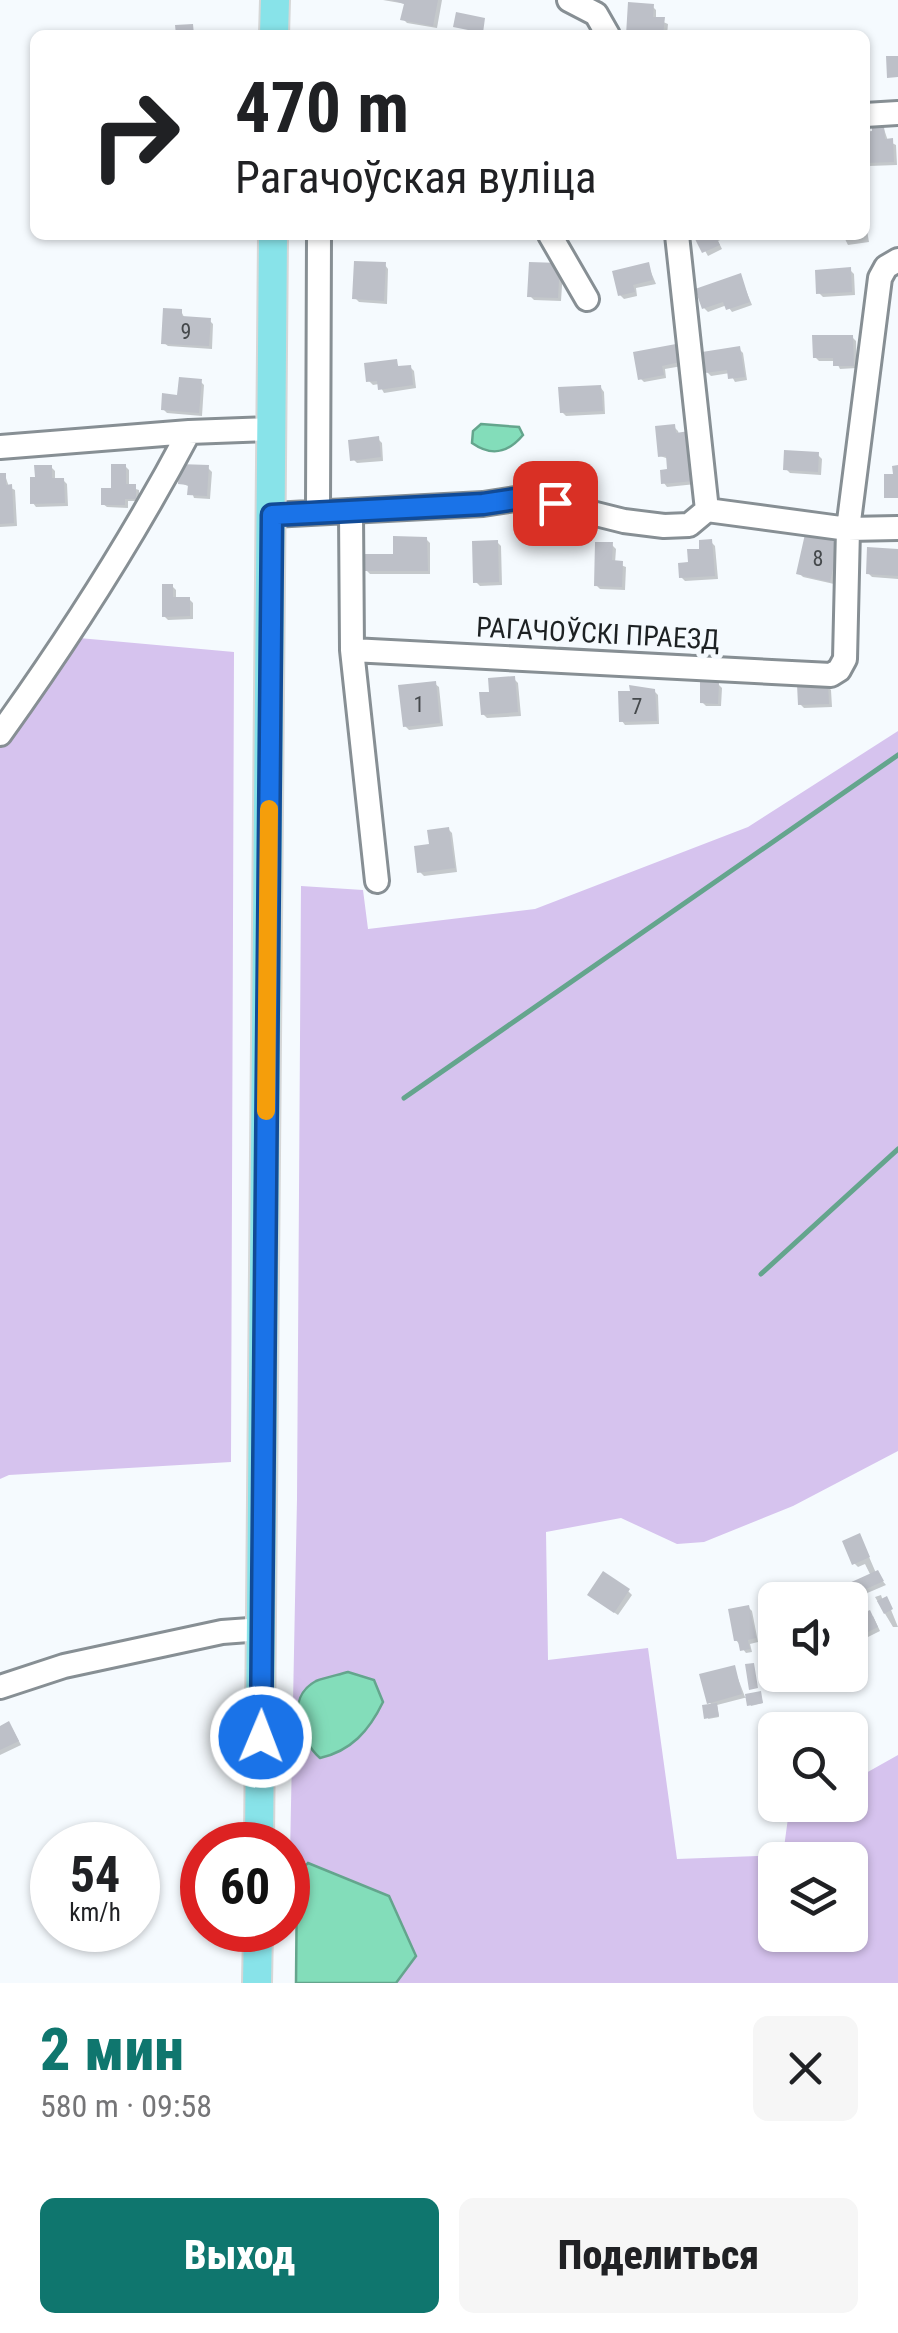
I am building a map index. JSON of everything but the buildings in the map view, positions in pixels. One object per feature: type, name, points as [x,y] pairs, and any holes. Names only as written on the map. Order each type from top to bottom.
[{"type":"main road","points":[[274,0],[274,30]]},
{"type":"main road","points":[[259,1822],[273,240]]},
{"type":"main road","points":[[258,1952],[258,1983]]},
{"type":"street","points":[[568,0],[596,14],[605,30]]},
{"type":"street","points":[[870,115],[898,113]]},
{"type":"street","points":[[318,511],[319,240]]},
{"type":"street","points":[[553,240],[587,298]]},
{"type":"street","points":[[678,240],[707,510]]},
{"type":"street","points":[[848,529],[880,278],[886,267],[898,260]]},
{"type":"street","points":[[0,447],[272,429]]},
{"type":"street","points":[[0,734],[45,672],[189,432]]},
{"type":"street","points":[[272,515],[483,504],[528,497],[664,526],[689,525],[707,510],[848,529],[898,528]]},
{"type":"street","points":[[352,513],[352,650],[376,881]]},
{"type":"street","name":"РАГАЧОЎСКІ ПРАЕЗД","points":[[352,650],[830,675],[840,670],[845,660],[848,529]]},
{"type":"street","points":[[0,1687],[64,1666],[222,1632],[262,1629]]},
{"type":"shaded area","points":[[481,424],[519,427],[523,435],[506,449],[486,450],[472,443],[473,431]]},
{"type":"shaded area","points":[[79,638],[234,652],[231,1462],[9,1475],[0,1479],[0,745]]},
{"type":"shaded area","points":[[898,731],[898,1451],[793,1506],[704,1542],[677,1544],[621,1518],[546,1532],[548,1660],[648,1648],[677,1859],[758,1856],[758,1952],[868,1952],[868,1842],[785,1842],[787,1822],[868,1822],[868,1772],[898,1755],[898,1983],[396,1983],[416,1956],[389,1896],[310,1864],[310,1822],[291,1822],[301,886],[363,890],[368,929],[535,909],[748,827]]},
{"type":"shaded area","points":[[348,1672],[374,1680],[383,1702],[358,1738],[320,1758],[306,1741],[298,1719],[300,1698],[316,1681]]},
{"type":"shaded area","points":[[310,1864],[389,1896],[416,1956],[396,1983],[296,1983],[296,1952],[310,1952]]},
{"type":"waterway","points":[[404,1098],[898,755]]},
{"type":"waterway","points":[[761,1274],[898,1149]]},
{"type":"slow traffic","points":[[266,1111],[269,809]]},
{"type":"route","points":[[261,1737],[272,515],[483,504],[528,497],[555,503]]}]
